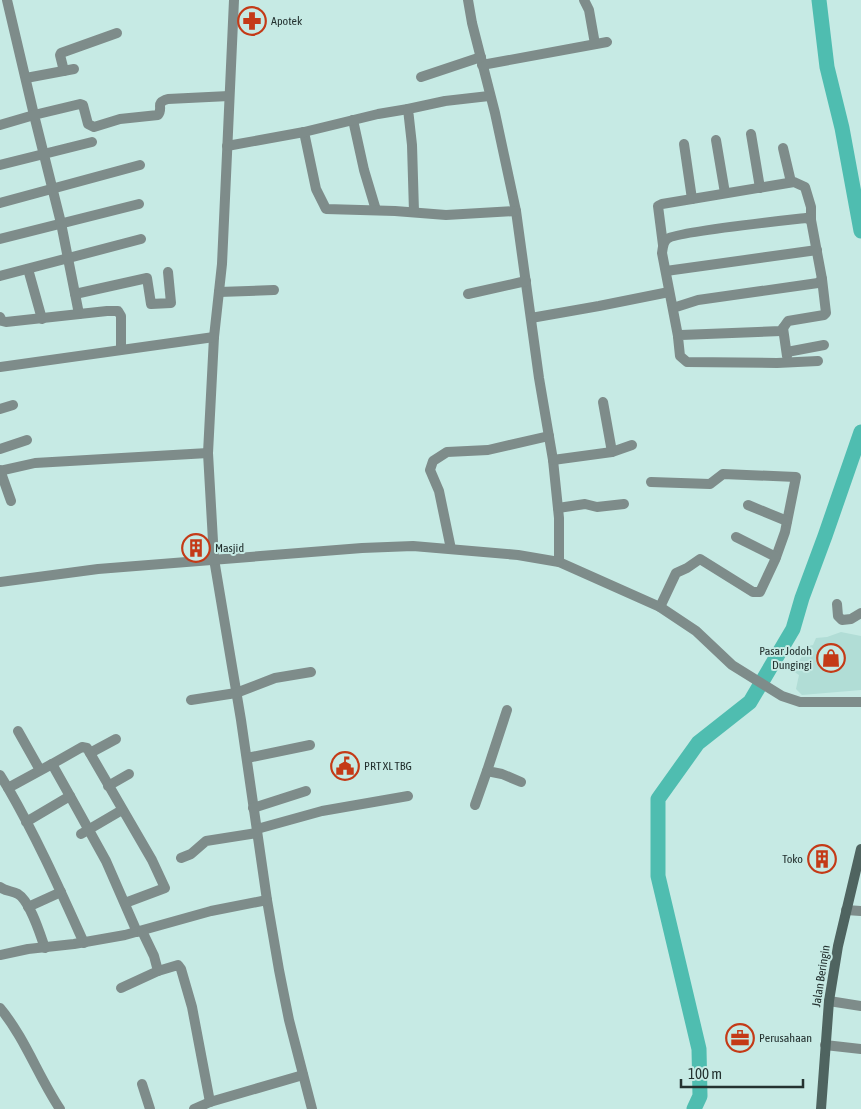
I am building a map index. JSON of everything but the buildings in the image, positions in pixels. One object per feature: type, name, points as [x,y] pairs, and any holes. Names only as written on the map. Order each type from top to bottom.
[{"type":"street","points":[[7,0],[45,154],[79,314]]},
{"type":"street","points":[[234,0],[219,292],[214,337],[208,453],[214,559],[267,900],[289,1020],[312,1109]]},
{"type":"street","points":[[468,0],[516,211],[539,378],[553,460],[558,508],[559,562]]},
{"type":"street","points":[[584,0],[589,10],[596,44]]},
{"type":"street","points":[[26,78],[69,70],[60,55],[61,53],[117,34]]},
{"type":"street","points":[[421,78],[482,61],[607,42]]},
{"type":"street","points":[[0,125],[80,104],[83,105],[88,124],[94,127],[120,119],[158,115],[160,113],[160,103],[168,99],[229,96]]},
{"type":"street","points":[[227,146],[304,132],[378,114],[456,99],[489,96]]},
{"type":"street","points":[[408,109],[412,145],[414,212]]},
{"type":"street","points":[[353,120],[364,170],[376,210]]},
{"type":"street","points":[[304,132],[316,189],[326,209],[446,215],[516,211]]},
{"type":"street","points":[[751,134],[760,188]]},
{"type":"street","points":[[716,140],[725,193]]},
{"type":"street","points":[[0,166],[92,142]]},
{"type":"street","points":[[684,144],[692,199]]},
{"type":"street","points":[[783,148],[791,182]]},
{"type":"street","points":[[0,203],[140,165]]},
{"type":"street","points":[[787,357],[784,323],[825,314],[822,279],[811,220],[811,207],[805,187],[800,183],[791,182],[658,206],[663,245],[662,253],[680,356],[687,362],[787,357],[818,361]]},
{"type":"street","points":[[0,238],[139,204]]},
{"type":"street","points":[[663,245],[666,239],[670,237],[691,233],[806,218],[811,220]]},
{"type":"street","points":[[0,276],[141,239]]},
{"type":"street","points":[[666,271],[817,250]]},
{"type":"street","points":[[28,269],[42,319]]},
{"type":"street","points":[[75,294],[147,278],[151,304],[171,303],[168,272]]},
{"type":"street","points":[[673,308],[698,300],[818,284],[822,279]]},
{"type":"street","points":[[468,294],[526,281]]},
{"type":"street","points":[[219,292],[274,290]]},
{"type":"street","points":[[532,318],[669,292]]},
{"type":"street","points":[[0,317],[2,321],[6,322],[116,311],[120,313],[121,349]]},
{"type":"street","points":[[678,336],[781,331],[783,328]]},
{"type":"street","points":[[0,367],[214,337]]},
{"type":"street","points":[[787,357],[824,345]]},
{"type":"street","points":[[603,402],[612,452]]},
{"type":"street","points":[[0,409],[14,405]]},
{"type":"street","points":[[452,549],[439,491],[430,470],[433,461],[447,452],[488,450],[549,436]]},
{"type":"street","points":[[0,449],[27,440]]},
{"type":"street","points":[[553,460],[612,452],[632,445]]},
{"type":"street","points":[[11,501],[0,470],[35,463],[208,453]]},
{"type":"street","points":[[651,482],[710,484],[723,474],[796,478],[785,532],[760,592],[753,592],[700,559],[676,573],[660,607]]},
{"type":"street","points":[[558,508],[584,504],[597,507],[624,504]]},
{"type":"street","points":[[748,506],[787,521]]},
{"type":"street","points":[[736,537],[776,556]]},
{"type":"street","points":[[0,582],[98,568],[362,548],[412,546],[518,555],[559,562],[660,607],[696,631],[732,665],[782,696],[800,702],[861,702]]},
{"type":"street","points":[[837,604],[838,616],[842,620],[851,619],[861,613]]},
{"type":"street","points":[[191,700],[236,693],[275,678],[311,672]]},
{"type":"street","points":[[475,805],[507,710]]},
{"type":"street","points":[[18,730],[40,770]]},
{"type":"street","points":[[90,753],[116,739]]},
{"type":"street","points":[[246,758],[310,745]]},
{"type":"street","points":[[8,788],[82,747],[87,748],[152,860],[165,888],[125,903]]},
{"type":"street","points":[[52,764],[70,796],[85,832],[125,903],[136,927],[154,956],[158,971]]},
{"type":"street","points":[[487,771],[502,774],[521,782]]},
{"type":"street","points":[[108,786],[129,774]]},
{"type":"street","points":[[0,775],[40,846],[84,943]]},
{"type":"street","points":[[253,808],[306,791]]},
{"type":"street","points":[[26,822],[70,796]]},
{"type":"street","points":[[181,858],[191,854],[206,841],[257,831],[322,811],[408,796]]},
{"type":"street","points":[[85,832],[122,810]]},
{"type":"street","name":"Jalan Beringin","points":[[821,1109],[829,1001],[838,946],[861,849]]},
{"type":"street","points":[[0,887],[3,890],[20,895],[28,907],[44,948]]},
{"type":"street","points":[[28,907],[61,892]]},
{"type":"street","points":[[0,954],[84,943],[136,927],[211,910],[267,900]]},
{"type":"street","points":[[846,910],[861,910]]},
{"type":"street","points":[[121,988],[158,971],[178,965],[181,969],[192,1007],[210,1102]]},
{"type":"street","points":[[829,1001],[861,1006]]},
{"type":"street","points":[[0,1008],[15,1027],[45,1087],[60,1109]]},
{"type":"street","points":[[825,1045],[861,1048]]},
{"type":"street","points":[[194,1109],[210,1102],[303,1075]]},
{"type":"street","points":[[142,1084],[150,1109]]},
{"type":"shaded area","name":"Pasar Jodoh Dungingi","points":[[841,632],[861,636],[861,690],[802,695],[796,689],[799,675],[793,671],[808,646],[813,645],[816,638],[827,637]]},
{"type":"waterway","points":[[819,0],[827,67],[842,128],[861,231]]},
{"type":"waterway","points":[[694,1109],[700,1096],[699,1049],[658,876],[658,799],[698,743],[750,702],[793,629],[802,598],[861,432]]},
{"type":"place","name":"Apotek","points":[[252,21]]},
{"type":"place","name":"Masjid","points":[[196,548]]},
{"type":"place","name":"Pasar Jodoh Dungingi","points":[[831,658]]},
{"type":"place","name":"PRT XL TBG","points":[[345,766]]},
{"type":"place","name":"Toko","points":[[822,859]]},
{"type":"place","name":"Perusahaan","points":[[740,1038]]}]
